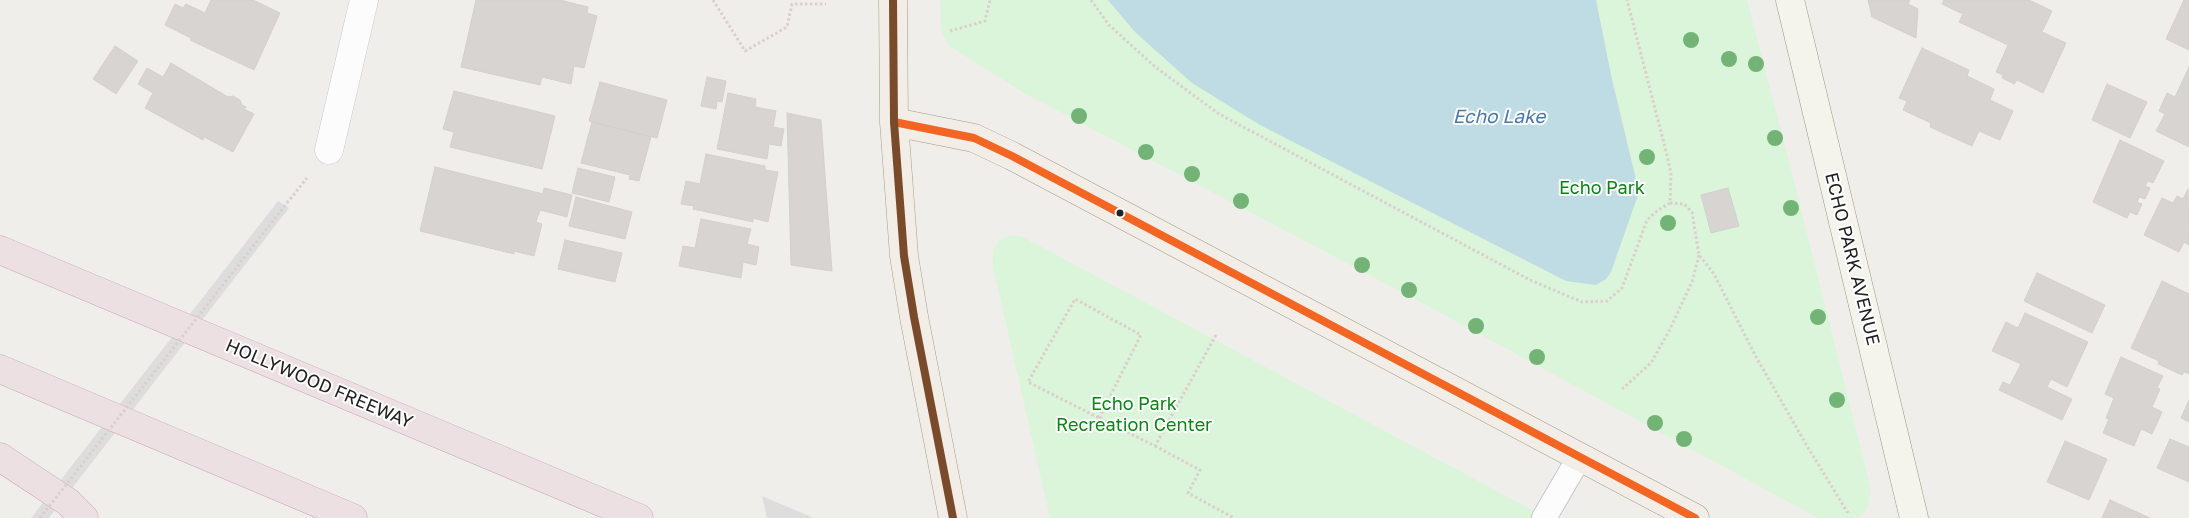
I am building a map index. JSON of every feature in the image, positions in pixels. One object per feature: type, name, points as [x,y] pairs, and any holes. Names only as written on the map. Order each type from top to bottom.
[{"type":"highway","name":"HOLLYWOOD FREEWAY","points":[[0,250],[639,518]]},
{"type":"highway","points":[[0,369],[353,518]]},
{"type":"highway","points":[[0,457],[68,502],[84,518]]},
{"type":"main road","points":[[893,0],[894,122],[904,256],[953,518]]},
{"type":"main road","points":[[894,122],[974,138],[1012,156],[1695,518]]},
{"type":"street","points":[[329,150],[364,0]]},
{"type":"street","name":"ECHO PARK AVENUE","points":[[1790,0],[1914,518]]},
{"type":"lane","points":[[1544,518],[1579,458]]},
{"type":"path","points":[[713,0],[745,51],[787,28],[792,4],[826,4]]},
{"type":"path","points":[[950,31],[985,20],[990,0]]},
{"type":"path","points":[[1091,0],[1109,25],[1154,66],[1219,114],[1530,280],[1582,302],[1606,301],[1622,288],[1648,220],[1657,210],[1670,203],[1684,204],[1692,212],[1699,255],[1692,282],[1669,331],[1651,363],[1622,389]]},
{"type":"path","points":[[1627,0],[1668,158],[1671,174],[1670,203]]},
{"type":"path","points":[[40,518],[287,203]]},
{"type":"path","points":[[1699,255],[1714,274],[1755,355],[1848,514]]},
{"type":"path","points":[[1099,418],[1141,335],[1075,299],[1028,382],[1200,470],[1188,493],[1234,518]]},
{"type":"path","points":[[1155,446],[1217,333]]},
{"type":"green space","name":"Echo Park","points":[[940,0],[1747,0],[1871,490],[1868,508],[1858,518],[1818,518],[1413,298],[1024,93],[949,46],[941,30]]},
{"type":"green space","name":"Echo Park Recreation Center","points":[[1011,235],[1023,237],[1547,518],[1050,518],[993,267],[993,251],[999,240]]},
{"type":"water","name":"Echo Lake","points":[[1108,0],[1596,0],[1611,75],[1639,192],[1611,272],[1606,279],[1596,285],[1566,281],[1260,125],[1192,83],[1135,32]]},
{"type":"pier","points":[[278,201],[289,208],[49,518],[31,518]]},
{"type":"pier","points":[[762,496],[814,518],[767,518]]},
{"type":"building","points":[[211,0],[253,0],[280,13],[254,70],[190,40],[191,38],[165,25],[175,4],[183,8],[186,4],[205,13]]},
{"type":"building","points":[[476,0],[560,0],[588,7],[587,13],[597,16],[584,68],[574,66],[571,84],[542,77],[540,85],[461,67]]},
{"type":"building","points":[[1868,0],[1910,0],[1908,4],[1918,9],[1916,38],[1872,17]]},
{"type":"building","points":[[1944,0],[2029,0],[2052,11],[2042,32],[2066,43],[2043,93],[2017,80],[2014,84],[2002,78],[2003,75],[1996,72],[2008,45],[1959,22],[1963,14],[1942,4]]},
{"type":"building","points":[[2184,0],[2189,0],[2189,50],[2166,39]]},
{"type":"building","points":[[115,46],[138,61],[116,94],[93,79]]},
{"type":"building","points":[[1922,48],[1969,70],[1967,76],[1994,89],[1990,100],[2013,111],[2000,140],[1979,131],[1972,146],[1930,127],[1931,123],[1903,110],[1907,101],[1899,98]]},
{"type":"building","points":[[171,63],[228,97],[233,96],[240,100],[242,105],[246,107],[244,109],[254,114],[233,152],[204,137],[203,140],[145,108],[153,93],[138,84],[147,68],[163,77]]},
{"type":"building","points":[[2189,67],[2189,147],[2156,131],[2165,114],[2159,111],[2167,93],[2175,97]]},
{"type":"building","points":[[707,77],[726,81],[722,102],[717,101],[716,109],[701,106]]},
{"type":"building","points":[[600,82],[667,100],[657,138],[589,121]]},
{"type":"building","points":[[2107,84],[2147,102],[2130,138],[2092,120]]},
{"type":"building","points":[[454,91],[555,116],[542,169],[450,147],[454,132],[443,129]]},
{"type":"building","points":[[728,93],[756,99],[755,107],[776,111],[773,127],[784,129],[781,146],[769,144],[767,159],[717,149]]},
{"type":"building","points":[[787,113],[821,120],[832,271],[791,265]]},
{"type":"building","points":[[592,122],[651,137],[639,181],[629,179],[630,175],[581,163]]},
{"type":"building","points":[[2120,140],[2164,161],[2153,183],[2148,181],[2145,186],[2150,188],[2145,199],[2139,197],[2137,202],[2142,204],[2137,215],[2130,212],[2127,218],[2093,202]]},
{"type":"building","points":[[706,154],[765,166],[765,170],[778,172],[768,222],[753,218],[753,222],[693,209],[694,206],[681,204],[686,181],[700,184]]},
{"type":"building","points":[[435,167],[543,194],[544,188],[572,195],[567,217],[540,210],[536,222],[542,224],[534,256],[514,251],[514,254],[420,231]]},
{"type":"building","points":[[578,168],[615,177],[609,202],[572,193]]},
{"type":"building","points":[[1728,188],[1739,226],[1711,233],[1701,195]]},
{"type":"building","points":[[2188,189],[2189,245],[2184,242],[2179,252],[2144,235],[2162,198],[2173,203],[2177,196],[2183,199]]},
{"type":"building","points":[[576,197],[632,212],[625,239],[569,226]]},
{"type":"building","points":[[701,219],[751,229],[747,244],[759,247],[756,265],[743,262],[741,278],[679,266],[683,246],[695,248]]},
{"type":"building","points":[[565,240],[622,253],[615,282],[558,269]]},
{"type":"building","points":[[2037,273],[2105,305],[2092,333],[2024,301]]},
{"type":"building","points":[[2162,281],[2189,294],[2189,374],[2184,372],[2182,375],[2158,364],[2159,361],[2131,348]]},
{"type":"building","points":[[2025,313],[2088,342],[2067,387],[2051,379],[2047,387],[2072,399],[2062,420],[1999,390],[2003,382],[2010,385],[2021,364],[1992,351],[2006,322],[2018,328]]},
{"type":"building","points":[[2121,357],[2163,376],[2157,388],[2160,389],[2152,407],[2162,412],[2152,434],[2141,429],[2134,446],[2103,433],[2109,419],[2106,418],[2114,398],[2105,394]]},
{"type":"building","points":[[2189,400],[2189,422],[2181,418]]},
{"type":"building","points":[[2170,439],[2189,447],[2189,482],[2157,468]]},
{"type":"building","points":[[2065,441],[2107,459],[2089,500],[2047,482]]},
{"type":"building","points":[[2110,500],[2150,518],[2102,518]]},
{"type":"transit line","points":[[893,0],[894,122],[904,256],[953,518]]},
{"type":"transit line","points":[[894,122],[974,138],[1012,156],[1695,518]]}]
